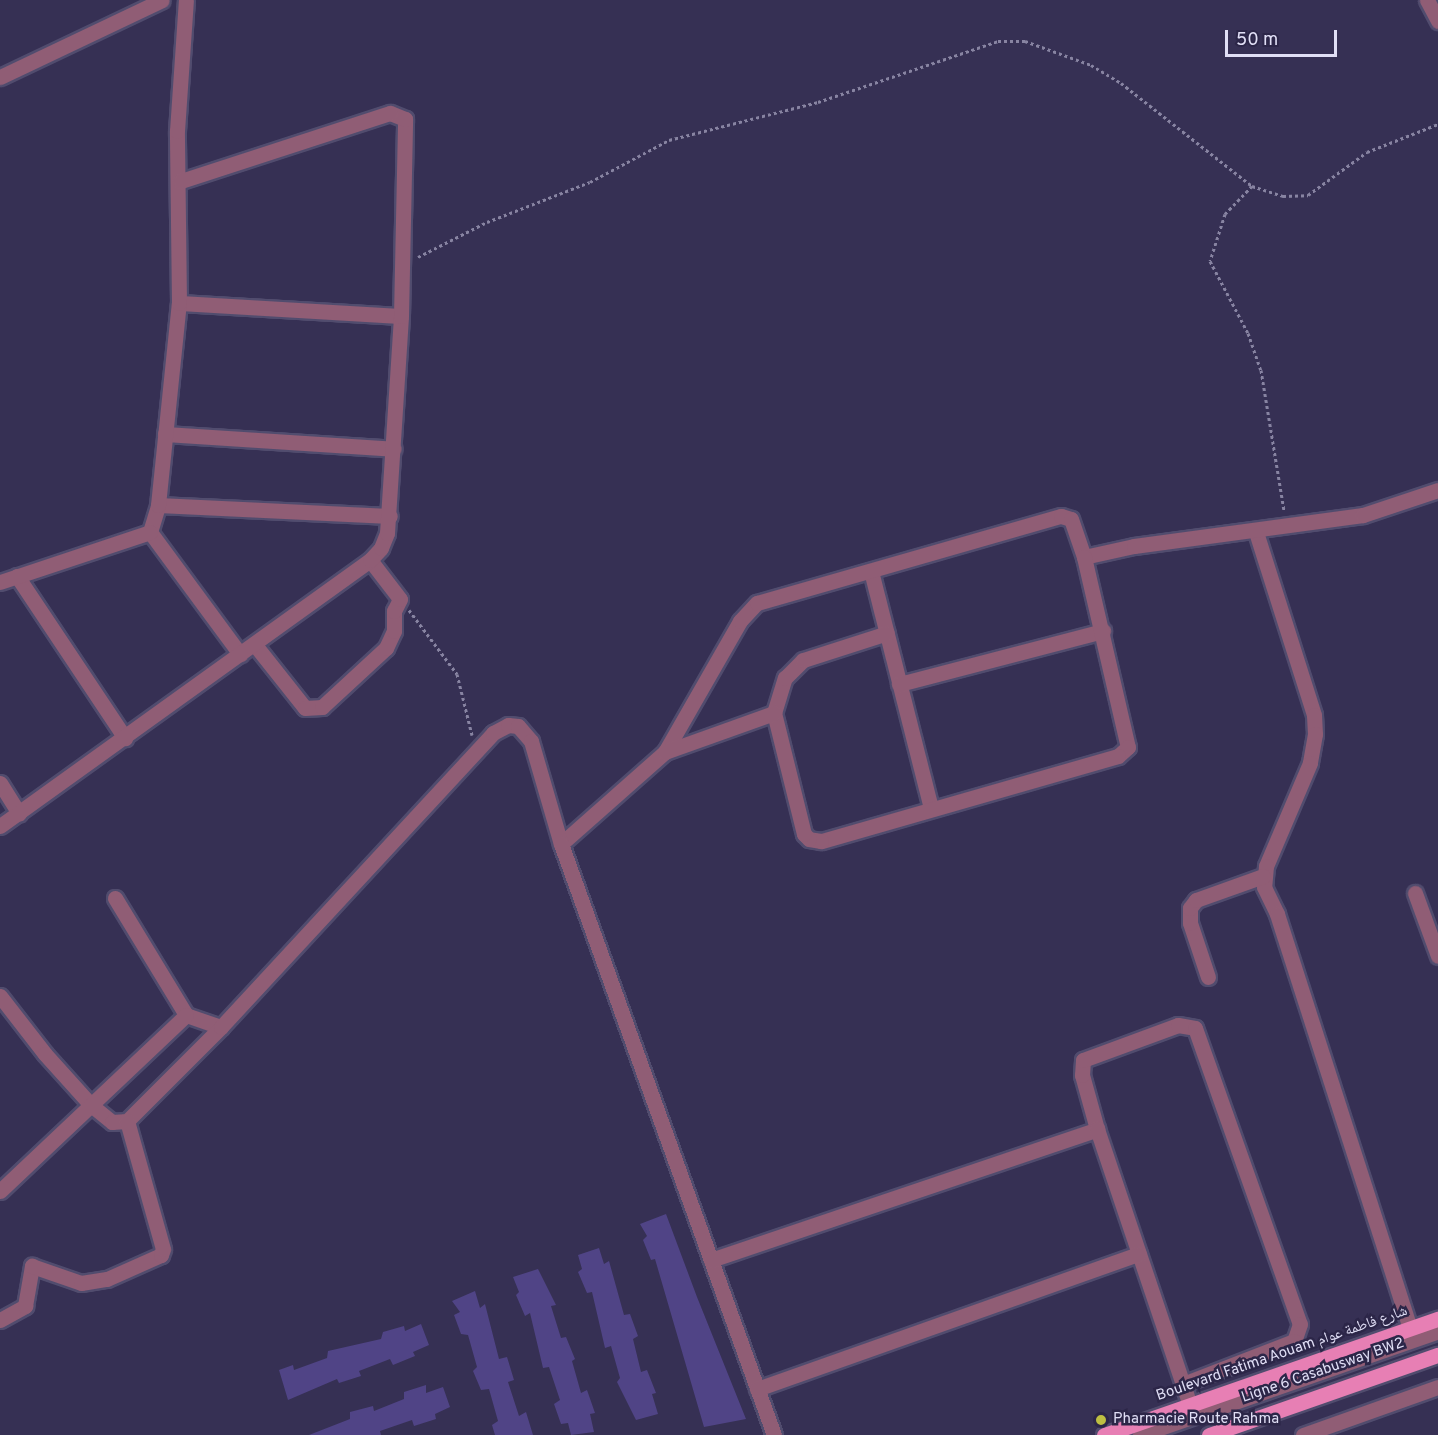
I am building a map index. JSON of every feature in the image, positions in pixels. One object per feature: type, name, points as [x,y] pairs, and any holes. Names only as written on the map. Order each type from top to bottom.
[{"type":"main road","name":"Boulevard Fatima Aouam شارع فاطمة عوام","points":[[1104,1435],[1438,1319]]},
{"type":"main road","points":[[1209,1435],[1243,1429],[1438,1354]]},
{"type":"street","points":[[0,77],[162,0]]},
{"type":"street","points":[[150,532],[158,505],[179,303],[181,181],[177,131],[186,0]]},
{"type":"street","points":[[1426,0],[1438,21]]},
{"type":"street","points":[[0,826],[255,645],[370,560],[381,548],[390,516],[401,316],[407,122],[399,114],[390,113],[181,181]]},
{"type":"street","points":[[179,303],[401,316]]},
{"type":"street","points":[[165,434],[394,449]]},
{"type":"street","points":[[1084,557],[1134,546],[1364,515],[1438,490]]},
{"type":"street","points":[[158,505],[390,516]]},
{"type":"street","points":[[561,844],[665,752],[748,610],[770,598],[1061,516],[1071,519],[1084,557],[1129,740],[1125,752],[821,841],[809,839],[804,834],[774,713],[785,678],[796,663],[887,633]]},
{"type":"street","points":[[1256,531],[1314,715],[1315,734],[1310,763],[1263,876],[1266,896],[1277,914],[1410,1329]]},
{"type":"street","points":[[0,582],[150,532]]},
{"type":"street","points":[[150,532],[240,654]]},
{"type":"street","points":[[255,645],[305,708],[322,707],[386,648],[400,599],[370,560]]},
{"type":"street","points":[[871,570],[931,808]]},
{"type":"street","points":[[17,576],[125,738]]},
{"type":"street","points":[[900,684],[1103,631]]},
{"type":"street","points":[[665,752],[774,713]]},
{"type":"street","points":[[0,996],[45,1054],[92,1105],[111,1122],[128,1121],[221,1027],[477,751],[504,726],[523,729],[531,741],[561,844],[774,1435]]},
{"type":"street","points":[[0,783],[19,813]]},
{"type":"street","points":[[1208,978],[1190,923],[1190,908],[1196,900],[1263,876]]},
{"type":"street","points":[[1415,893],[1434,936],[1438,956]]},
{"type":"street","points":[[115,898],[186,1014],[221,1027]]},
{"type":"street","points":[[0,1191],[186,1014]]},
{"type":"street","points":[[1183,1384],[1294,1341],[1300,1324],[1195,1028],[1178,1025],[1083,1060],[1082,1075],[1096,1128],[1183,1384],[1191,1405]]},
{"type":"street","points":[[0,1320],[25,1306],[32,1266],[81,1283],[107,1279],[161,1255],[163,1249],[128,1121]]},
{"type":"street","points":[[711,1260],[1096,1128]]},
{"type":"street","points":[[757,1389],[1139,1254]]},
{"type":"street","name":"Ligne 6 Casabusway BW2","points":[[1140,1435],[1438,1331]]},
{"type":"street","name":"Ligne 6 Casabusway BW2","points":[[1155,1435],[1438,1336]]},
{"type":"street","points":[[1303,1435],[1438,1387]]},
{"type":"path","points":[[403,264],[487,222],[590,182],[669,140],[818,102],[923,69],[978,47],[1010,40],[1046,47],[1091,65],[1121,83],[1252,186],[1283,196],[1308,195],[1367,152],[1438,124]]},
{"type":"path","points":[[1252,186],[1225,214],[1210,261],[1248,333],[1261,370],[1286,527]]},
{"type":"path","points":[[400,599],[457,674],[477,751]]},
{"type":"building","points":[[666,1214],[746,1419],[704,1427],[655,1259],[651,1260],[643,1240],[647,1236],[640,1224]]},
{"type":"building","points":[[599,1248],[604,1264],[609,1261],[624,1315],[630,1314],[638,1336],[633,1339],[641,1372],[647,1370],[656,1393],[652,1394],[658,1414],[636,1420],[617,1382],[620,1378],[611,1346],[605,1348],[592,1292],[587,1293],[578,1272],[582,1269],[578,1255]]},
{"type":"building","points":[[538,1269],[556,1305],[551,1306],[561,1338],[566,1337],[575,1359],[572,1361],[581,1393],[587,1390],[595,1413],[590,1414],[594,1432],[571,1435],[568,1423],[561,1424],[554,1404],[560,1400],[549,1367],[543,1368],[530,1313],[525,1316],[516,1295],[519,1292],[513,1277]]},
{"type":"building","points":[[475,1291],[480,1308],[485,1304],[499,1359],[507,1357],[514,1380],[508,1382],[519,1416],[526,1412],[533,1435],[495,1435],[492,1425],[498,1421],[489,1389],[481,1390],[473,1371],[477,1367],[468,1335],[461,1334],[454,1315],[460,1312],[452,1301]]},
{"type":"building","points":[[421,1324],[429,1345],[413,1352],[415,1356],[393,1365],[390,1359],[359,1371],[361,1376],[339,1383],[337,1379],[288,1400],[279,1370],[293,1365],[294,1370],[327,1358],[328,1351],[381,1339],[383,1332],[404,1326],[405,1331]]},
{"type":"building","points":[[426,1385],[426,1393],[443,1387],[450,1407],[435,1414],[436,1419],[414,1426],[412,1420],[380,1431],[381,1435],[309,1435],[350,1419],[350,1412],[373,1406],[374,1411],[404,1399],[404,1392]]},
{"type":"place","name":"Pharmacie Route Rahma","points":[[1101,1420]]}]
